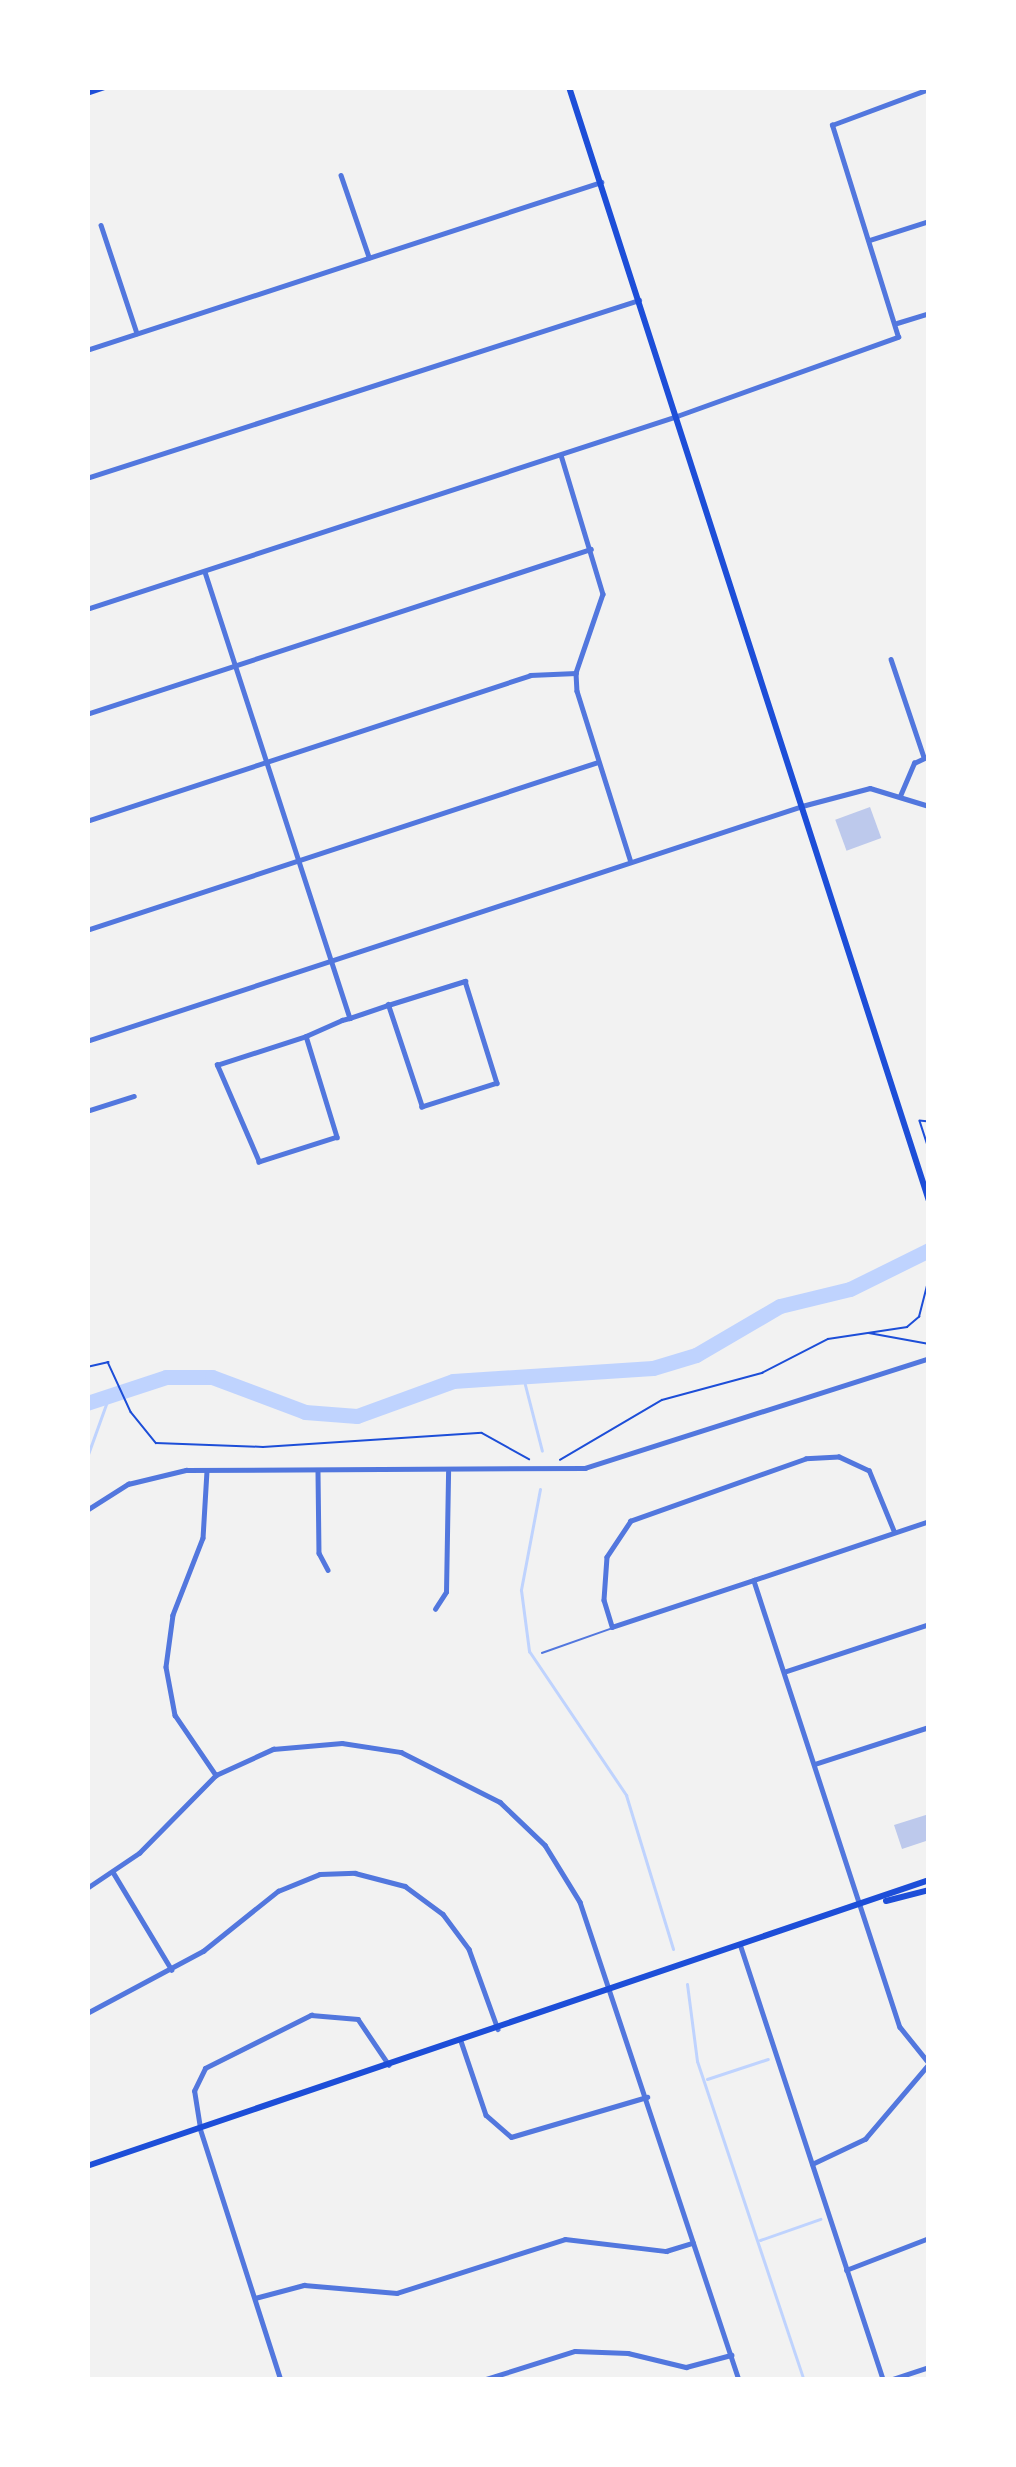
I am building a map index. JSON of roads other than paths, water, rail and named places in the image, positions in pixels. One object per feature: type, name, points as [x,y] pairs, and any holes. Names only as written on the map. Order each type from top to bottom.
[{"type":"main road","points":[[87,93],[104,87]]},
{"type":"main road","points":[[569,87],[929,1201]]},
{"type":"main road","points":[[87,2166],[612,1992],[929,1880]]},
{"type":"main road","points":[[859,1908],[929,1890]]},
{"type":"street","points":[[87,609],[561,455],[898,337],[832,125],[929,88]]},
{"type":"street","points":[[341,175],[370,257]]},
{"type":"street","points":[[87,350],[601,182]]},
{"type":"street","points":[[870,240],[929,221]]},
{"type":"street","points":[[101,225],[137,334]]},
{"type":"street","points":[[87,478],[639,300]]},
{"type":"street","points":[[897,323],[929,313]]},
{"type":"street","points":[[561,455],[603,601],[576,673],[598,762],[631,863]]},
{"type":"street","points":[[87,714],[591,549]]},
{"type":"street","points":[[205,570],[350,1018]]},
{"type":"street","points":[[891,659],[926,757],[900,796]]},
{"type":"street","points":[[87,820],[530,675],[576,673]]},
{"type":"street","points":[[87,930],[598,762]]},
{"type":"street","points":[[87,1041],[860,789],[929,806]]},
{"type":"street","points":[[306,1036],[338,1137],[260,1162],[217,1065],[388,1005],[465,981],[497,1083],[422,1107],[388,1005]]},
{"type":"street","points":[[87,1111],[134,1096]]},
{"type":"street","points":[[87,1510],[140,1480],[207,1469],[448,1472],[585,1468],[929,1358]]},
{"type":"street","points":[[895,1532],[879,1484],[839,1457],[806,1459],[632,1521],[610,1548],[603,1592],[612,1627],[929,1521]]},
{"type":"street","points":[[207,1469],[203,1538],[173,1616],[166,1667],[175,1715],[216,1775]]},
{"type":"street","points":[[318,1472],[319,1552],[328,1570]]},
{"type":"street","points":[[435,1609],[446,1592],[448,1472]]},
{"type":"street","points":[[754,1580],[900,2027],[929,2064],[865,2139],[812,2164]]},
{"type":"street","points":[[784,1672],[929,1624]]},
{"type":"street","points":[[814,1765],[929,1727]]},
{"type":"street","points":[[87,1888],[113,1872],[216,1775],[273,1749],[342,1743],[401,1752],[465,1778],[515,1814],[558,1863],[612,1992],[739,2380]]},
{"type":"street","points":[[113,1872],[172,1970]]},
{"type":"street","points":[[87,2013],[172,1970],[293,1884],[367,1874],[417,1892],[443,1914],[470,1948],[498,2029]]},
{"type":"street","points":[[741,1947],[886,2380],[929,2367]]},
{"type":"street","points":[[281,2380],[200,2128],[194,2091],[205,2068],[311,2014],[358,2019],[390,2065]]},
{"type":"street","points":[[461,2041],[486,2115],[505,2135],[532,2135],[647,2097]]},
{"type":"street","points":[[846,2270],[929,2238]]},
{"type":"street","points":[[256,2298],[304,2285],[398,2293],[566,2240],[666,2251],[694,2243]]},
{"type":"street","points":[[483,2380],[575,2351],[628,2353],[686,2367],[731,2355]]},
{"type":"lane","points":[[542,1652],[612,1627]]},
{"type":"waterway","points":[[87,1403],[166,1377],[212,1377],[305,1412],[357,1416],[453,1381],[653,1368],[696,1355],[780,1306],[850,1289],[929,1250]]},
{"type":"waterway","points":[[523,1377],[542,1451]]},
{"type":"waterway","points":[[87,1457],[110,1393]]},
{"type":"waterway","points":[[540,1489],[521,1590],[529,1651],[626,1795],[673,1949]]},
{"type":"waterway","points":[[687,1984],[697,2061],[804,2380]]},
{"type":"waterway","points":[[707,2079],[768,2059]]},
{"type":"waterway","points":[[760,2240],[820,2219]]}]
